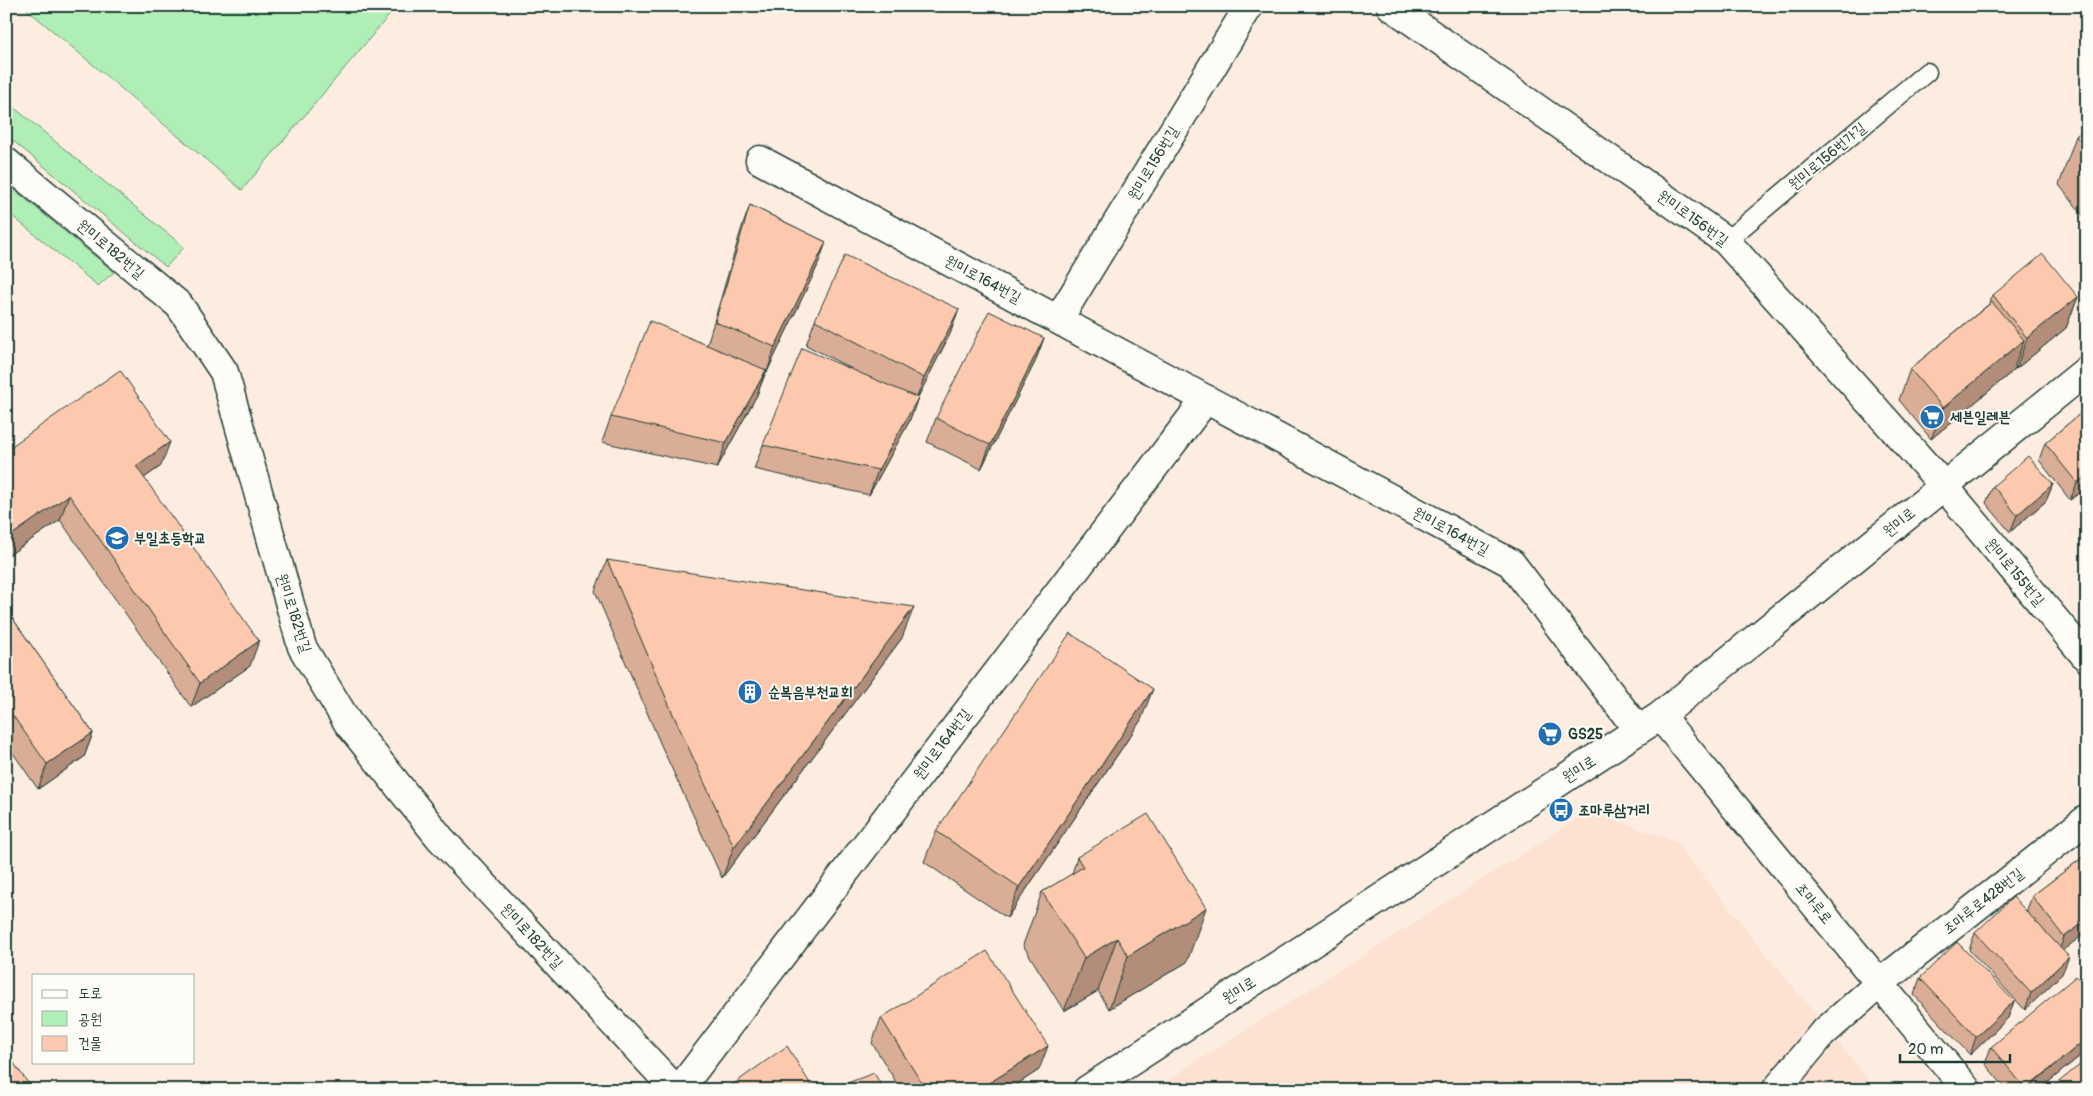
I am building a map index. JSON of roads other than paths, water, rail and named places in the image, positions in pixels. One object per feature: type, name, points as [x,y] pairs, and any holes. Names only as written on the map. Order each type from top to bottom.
[{"type":"street","name":"원미로156번길","points":[[1058,320],[1249,6]]},
{"type":"street","name":"원미로156번길","points":[[1392,6],[1726,241],[1944,486]]},
{"type":"street","name":"원미로164번길","points":[[760,160],[1511,562],[1649,723]]},
{"type":"street","name":"원미로182번길","points":[[6,162],[179,305],[224,372],[302,647],[348,723],[440,838],[677,1090]]},
{"type":"street","name":"원미로","points":[[1087,1090],[1649,723],[2087,370]]},
{"type":"street","name":"원미로164번길","points":[[677,1090],[1206,399]]},
{"type":"street","name":"원미로155번길","points":[[1944,486],[2087,658]]},
{"type":"street","name":"조마루로","points":[[1649,723],[1880,983],[1967,1090]]},
{"type":"street","name":"조마루로428번길","points":[[1776,1090],[1822,1034],[1880,983],[2087,819]]},
{"type":"lane","name":"원미로156번가길","points":[[1726,241],[1927,72]]},
{"type":"place","name":"세븐일레븐","points":[[1932,417]]},
{"type":"place","name":"부일초등학교","points":[[117,538]]},
{"type":"place","name":"순복음부천교회","points":[[750,692]]},
{"type":"place","name":"GS25","points":[[1550,734]]},
{"type":"place","name":"조마루삼거리","points":[[1561,810]]}]
